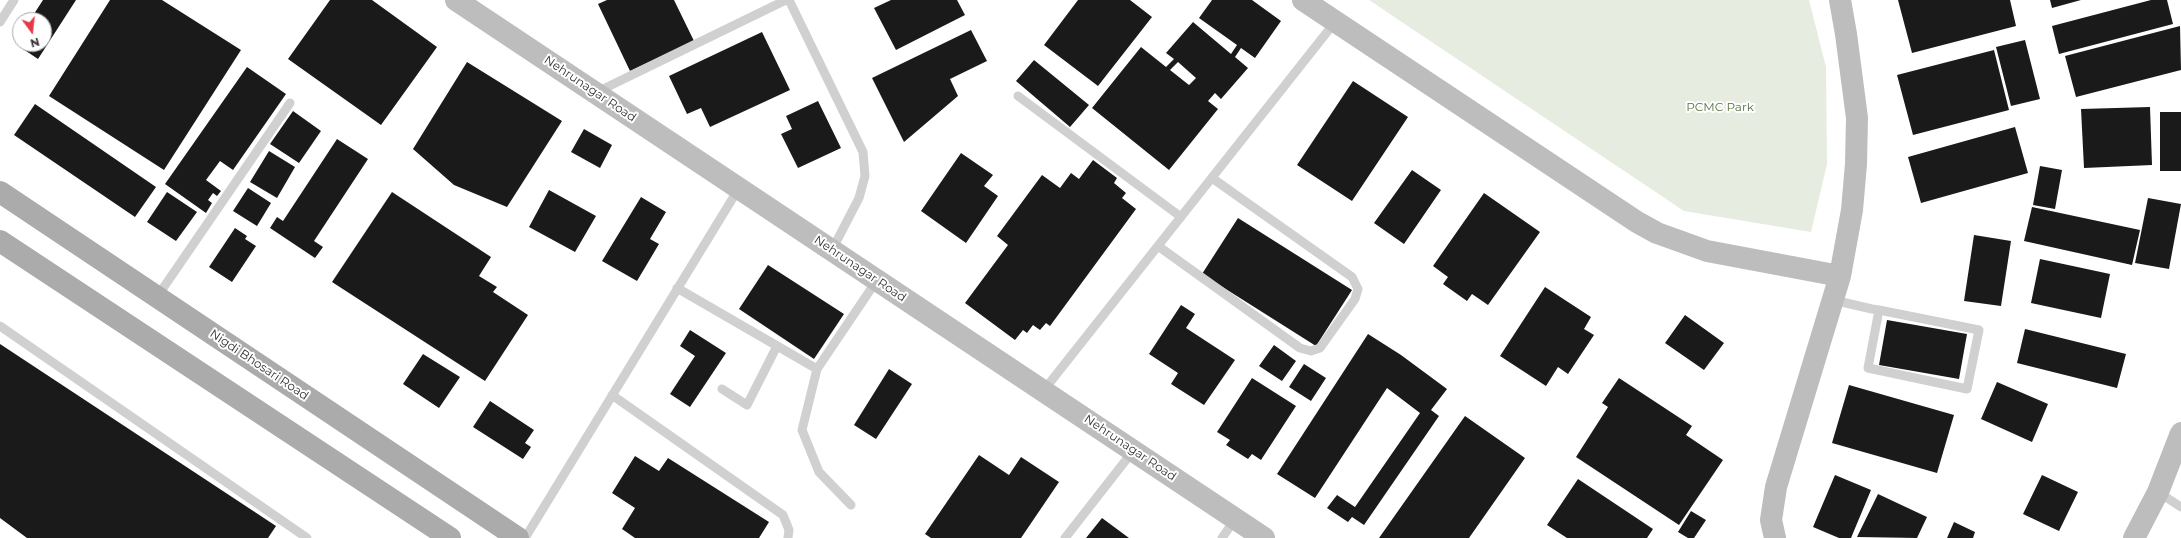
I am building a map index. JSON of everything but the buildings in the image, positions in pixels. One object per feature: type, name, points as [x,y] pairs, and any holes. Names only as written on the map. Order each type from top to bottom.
[{"type":"main road","name":"Nigdi Bhosari Road","points":[[0,192],[518,538]]},
{"type":"main road","points":[[0,240],[450,538]]},
{"type":"street","name":"Nehrunagar Road","points":[[456,0],[1044,390],[1264,538]]},
{"type":"street","points":[[1303,0],[1657,234],[1707,251],[1840,276]]},
{"type":"street","points":[[1775,538],[1771,520],[1776,487],[1840,276],[1852,210],[1856,164],[1857,118],[1840,0]]},
{"type":"street","points":[[2134,538],[2158,492],[2181,433]]},
{"type":"lane","points":[[0,22],[14,0]]},
{"type":"lane","points":[[596,93],[788,0],[863,152],[865,176],[859,198],[832,250]]},
{"type":"lane","points":[[1044,390],[1335,22]]},
{"type":"lane","points":[[1018,96],[1181,217]]},
{"type":"lane","points":[[157,297],[290,103]]},
{"type":"lane","points":[[1158,246],[1300,348],[1311,351],[1320,348],[1355,300],[1358,289],[1352,277],[1212,178]]},
{"type":"lane","points":[[525,538],[739,188]]},
{"type":"lane","points":[[852,505],[819,472],[802,430],[817,369],[877,280]]},
{"type":"lane","points":[[677,288],[817,369]]},
{"type":"lane","points":[[1833,300],[1979,330],[1967,389],[1868,368],[1879,310]]},
{"type":"lane","points":[[0,326],[307,538]]},
{"type":"lane","points":[[722,389],[747,405],[777,346]]},
{"type":"lane","points":[[612,395],[783,515],[789,530],[788,538]]},
{"type":"lane","points":[[1065,538],[1133,450]]},
{"type":"lane","points":[[2158,492],[2181,507]]},
{"type":"lane","points":[[1222,538],[1235,519]]},
{"type":"green space","name":"PCMC Park","points":[[1369,0],[1809,0],[1826,67],[1827,164],[1811,232],[1684,211]]}]
